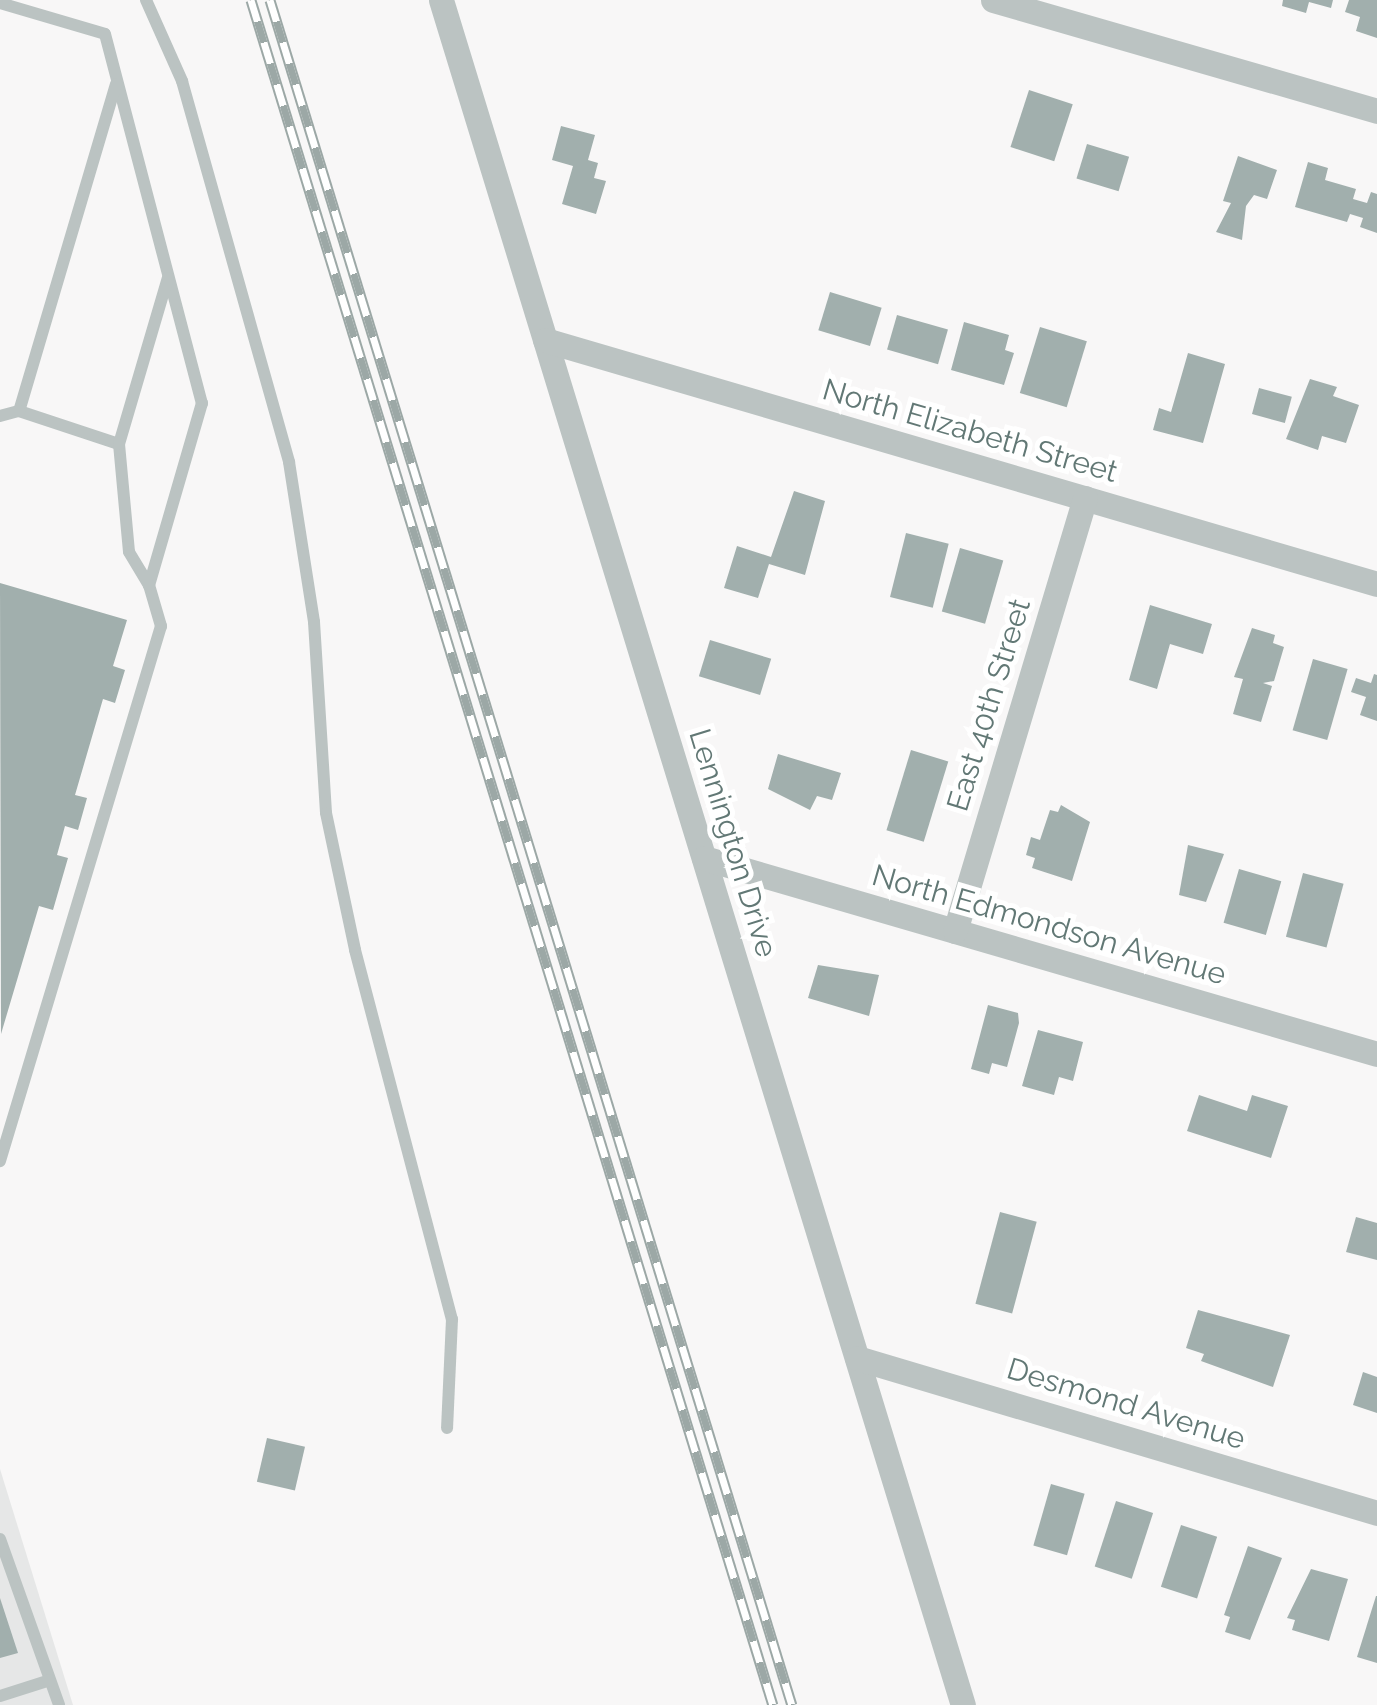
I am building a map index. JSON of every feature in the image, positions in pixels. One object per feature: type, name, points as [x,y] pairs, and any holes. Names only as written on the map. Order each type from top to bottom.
[{"type":"street","name":"Lennington Drive","points":[[442,0],[963,1705]]},
{"type":"street","points":[[992,0],[1377,112]]},
{"type":"street","name":"North Elizabeth Street","points":[[545,340],[1377,584]]},
{"type":"street","name":"East 40th Street","points":[[955,931],[1085,498]]},
{"type":"street","name":"North Edmondson Avenue","points":[[704,858],[1377,1054]]},
{"type":"street","name":"Desmond Avenue","points":[[857,1358],[1377,1513]]},
{"type":"lane","points":[[146,0],[182,81],[289,462],[314,622],[326,812],[355,950],[452,1320],[447,1428]]},
{"type":"lane","points":[[0,3],[105,34],[202,402],[148,585]]},
{"type":"lane","points":[[19,412],[117,82]]},
{"type":"lane","points":[[0,1162],[161,626],[148,585],[129,552],[119,444],[168,276]]},
{"type":"lane","points":[[0,416],[19,412],[119,444]]},
{"type":"lane","points":[[0,1539],[59,1705]]},
{"type":"lane","points":[[0,1696],[50,1680]]},
{"type":"shaded area","points":[[0,1469],[73,1705],[0,1705]]},
{"type":"building","points":[[1283,0],[1333,0],[1331,8],[1309,2],[1306,13],[1282,6]]},
{"type":"building","points":[[1349,0],[1377,0],[1377,38],[1356,31],[1360,17],[1345,12]]},
{"type":"building","points":[[1029,90],[1073,104],[1054,161],[1010,147]]},
{"type":"building","points":[[561,126],[595,135],[588,160],[598,163],[594,178],[606,181],[596,214],[562,204],[573,166],[552,160]]},
{"type":"building","points":[[1087,144],[1129,157],[1119,191],[1076,178]]},
{"type":"building","points":[[1238,156],[1277,170],[1267,199],[1254,195],[1246,206],[1242,240],[1216,232],[1231,203],[1223,201]]},
{"type":"building","points":[[1308,162],[1328,168],[1325,180],[1356,189],[1353,199],[1367,203],[1371,192],[1377,194],[1377,233],[1360,227],[1363,218],[1350,214],[1347,222],[1295,207]]},
{"type":"building","points":[[830,292],[882,308],[870,346],[818,330]]},
{"type":"building","points":[[897,315],[948,330],[938,364],[887,350]]},
{"type":"building","points":[[964,322],[1009,335],[1005,350],[1014,353],[1004,385],[951,370]]},
{"type":"building","points":[[1040,327],[1087,341],[1067,407],[1020,393]]},
{"type":"building","points":[[1188,353],[1225,364],[1203,443],[1153,430],[1159,408],[1171,412]]},
{"type":"building","points":[[1310,379],[1337,387],[1333,396],[1359,405],[1346,443],[1322,436],[1318,450],[1286,439]]},
{"type":"building","points":[[1259,388],[1292,397],[1285,423],[1252,414]]},
{"type":"building","points":[[794,491],[825,501],[805,575],[769,564],[758,598],[724,588],[737,546],[771,557]]},
{"type":"building","points":[[906,533],[949,544],[933,608],[890,597]]},
{"type":"building","points":[[960,548],[1003,560],[985,624],[942,611]]},
{"type":"building","points":[[0,583],[127,620],[113,666],[125,670],[115,703],[103,699],[75,795],[87,798],[78,830],[65,826],[57,855],[68,858],[53,910],[39,906],[1,1034]]},
{"type":"building","points":[[1150,605],[1212,624],[1203,654],[1170,644],[1157,689],[1129,680]]},
{"type":"building","points":[[1252,628],[1275,635],[1273,643],[1284,647],[1274,681],[1263,683],[1272,686],[1261,722],[1233,714],[1243,679],[1234,677]]},
{"type":"building","points":[[710,640],[771,659],[760,695],[699,676]]},
{"type":"building","points":[[1313,659],[1348,669],[1327,740],[1293,730]]},
{"type":"building","points":[[1374,674],[1377,721],[1360,715],[1366,697],[1351,692],[1356,678],[1371,683]]},
{"type":"building","points":[[911,750],[948,761],[924,842],[886,830]]},
{"type":"building","points":[[778,754],[841,773],[832,800],[817,796],[810,810],[768,789]]},
{"type":"building","points":[[1061,805],[1090,822],[1072,881],[1032,868],[1035,858],[1026,855],[1031,837],[1040,840],[1050,810],[1058,812]]},
{"type":"building","points":[[1188,845],[1224,854],[1206,902],[1179,895]]},
{"type":"building","points":[[1239,869],[1281,881],[1266,935],[1224,923]]},
{"type":"building","points":[[1303,873],[1344,884],[1326,948],[1286,937]]},
{"type":"building","points":[[818,965],[879,975],[869,1016],[808,998]]},
{"type":"building","points":[[988,1005],[1018,1013],[1019,1023],[1007,1067],[992,1063],[989,1074],[971,1069]]},
{"type":"building","points":[[1038,1030],[1083,1042],[1073,1081],[1059,1077],[1054,1095],[1022,1086]]},
{"type":"building","points":[[1199,1095],[1247,1111],[1252,1095],[1288,1106],[1271,1158],[1187,1131]]},
{"type":"building","points":[[1000,1212],[1037,1222],[1012,1314],[975,1304]]},
{"type":"building","points":[[1356,1217],[1377,1223],[1377,1260],[1346,1252]]},
{"type":"building","points":[[1198,1310],[1290,1335],[1273,1387],[1201,1361],[1204,1354],[1186,1348]]},
{"type":"building","points":[[1363,1372],[1377,1377],[1377,1413],[1353,1405]]},
{"type":"building","points":[[267,1438],[305,1447],[295,1491],[257,1482]]},
{"type":"building","points":[[1051,1484],[1085,1494],[1067,1555],[1033,1546]]},
{"type":"building","points":[[1116,1501],[1153,1513],[1132,1579],[1095,1567]]},
{"type":"building","points":[[1181,1525],[1217,1537],[1197,1599],[1161,1587]]},
{"type":"building","points":[[1248,1546],[1282,1558],[1250,1640],[1225,1632],[1230,1617],[1224,1615]]},
{"type":"building","points":[[1311,1569],[1348,1579],[1329,1641],[1292,1630],[1295,1620],[1287,1618]]},
{"type":"building","points":[[1377,1596],[1377,1663],[1357,1657]]},
{"type":"building","points":[[0,1598],[18,1653],[0,1658]]},
{"type":"railway","points":[[251,0],[773,1705]]},
{"type":"railway","points":[[270,0],[792,1705]]}]
